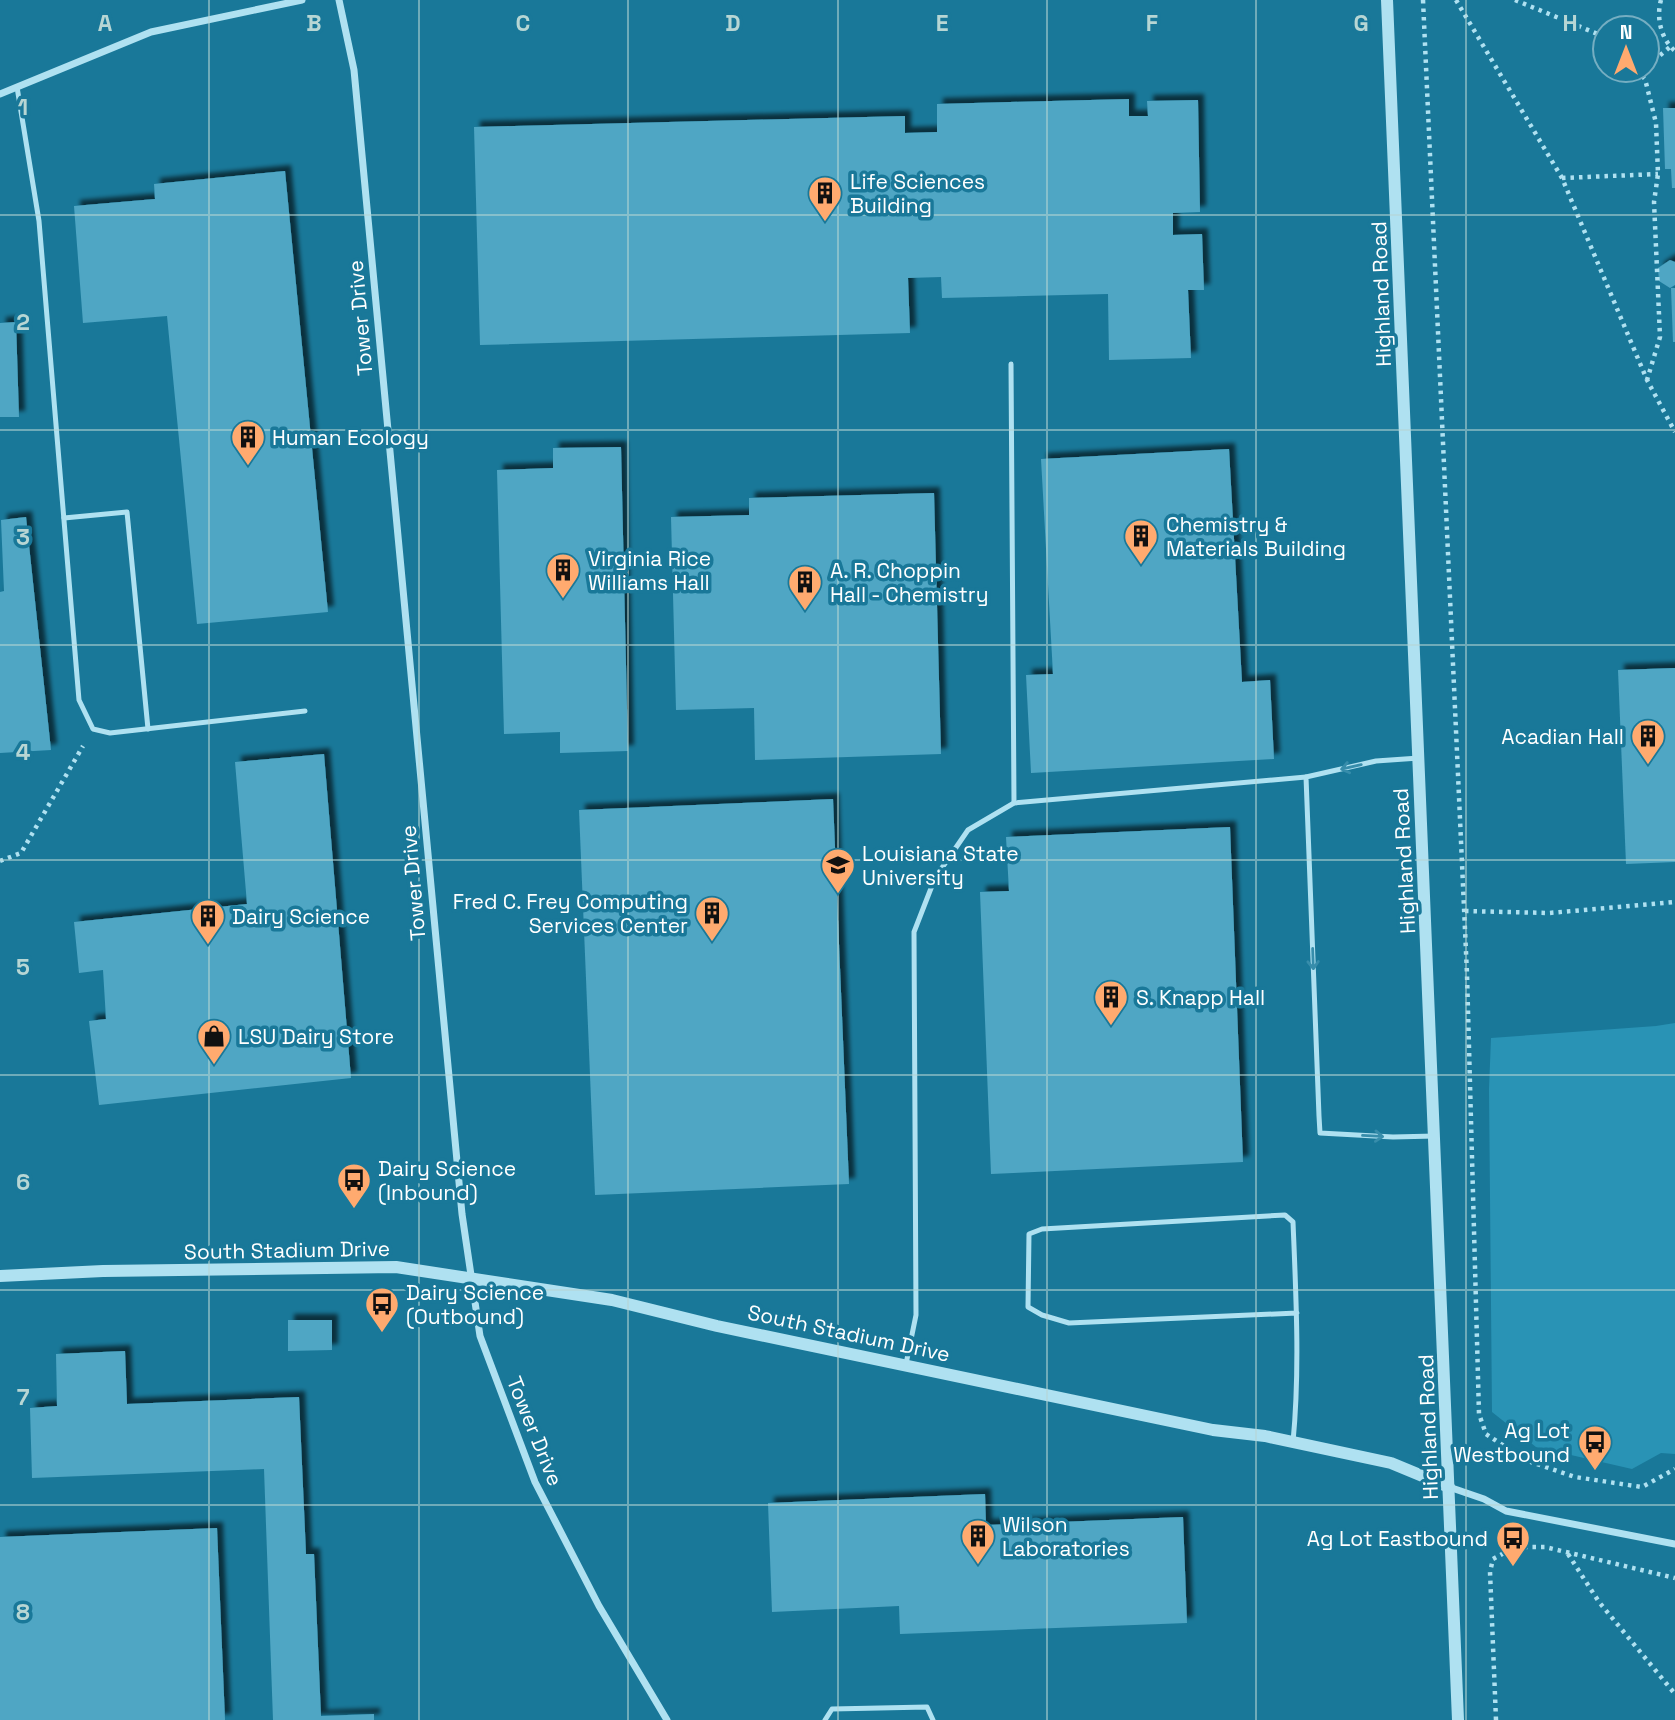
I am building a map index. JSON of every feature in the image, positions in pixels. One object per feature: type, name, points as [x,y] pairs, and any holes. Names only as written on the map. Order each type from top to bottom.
[{"type":"street","points":[[0,94],[151,32],[302,0]]},
{"type":"street","name":"Tower Drive","points":[[339,0],[354,70],[462,1214],[480,1336],[535,1482],[599,1606],[667,1720]]},
{"type":"street","name":"Highland Road","points":[[1387,0],[1458,1720]]},
{"type":"street","name":"South Stadium Drive","points":[[0,1276],[117,1271],[396,1267],[612,1300],[716,1325],[1213,1430],[1245,1432],[1391,1463],[1484,1499],[1506,1511],[1675,1544]]},
{"type":"lane","points":[[17,87],[38,221],[79,700],[93,729],[110,733],[305,711]]},
{"type":"lane","points":[[1011,364],[1014,803]]},
{"type":"lane","points":[[64,518],[127,512],[148,729]]},
{"type":"lane","points":[[906,1364],[916,1315],[914,932],[935,878],[968,830],[1014,803],[1306,777],[1376,761],[1419,758]]},
{"type":"lane","points":[[1306,777],[1321,1133],[1393,1137],[1435,1136]]},
{"type":"lane","points":[[1293,1442],[1297,1314],[1293,1222],[1285,1215],[1042,1229],[1030,1234],[1028,1307],[1042,1315],[1069,1323],[1297,1314]]},
{"type":"lane","points":[[824,1720],[832,1709],[927,1707],[933,1720]]},
{"type":"path","points":[[1423,0],[1465,911],[1479,1414],[1486,1434],[1525,1460],[1575,1477],[1642,1487],[1675,1469]]},
{"type":"path","points":[[1455,0],[1562,178],[1647,380],[1675,432]]},
{"type":"path","points":[[1515,0],[1591,31]]},
{"type":"path","points":[[1661,0],[1659,20],[1663,34],[1673,49]]},
{"type":"path","points":[[1646,84],[1656,123],[1658,174],[1654,202],[1660,337],[1647,380]]},
{"type":"path","points":[[1562,178],[1658,174]]},
{"type":"path","points":[[0,861],[21,852],[86,741]]},
{"type":"path","points":[[1465,911],[1549,913],[1675,901]]},
{"type":"path","points":[[1496,1720],[1490,1572],[1493,1559],[1515,1547],[1545,1548],[1675,1578]]},
{"type":"path","points":[[1568,1553],[1600,1602],[1675,1694]]},
{"type":"shaded area","points":[[1675,1023],[1675,1454],[1661,1453],[1632,1469],[1536,1447],[1492,1412],[1489,1089],[1491,1038]]},
{"type":"building","name":"Life Sciences Building","points":[[1129,99],[1129,116],[1148,116],[1147,101],[1198,100],[1200,212],[1173,213],[1173,235],[1202,234],[1204,290],[1188,290],[1191,358],[1109,360],[1108,294],[942,298],[941,277],[908,278],[910,333],[480,345],[474,127],[905,116],[905,133],[937,132],[937,104]]},
{"type":"building","points":[[1663,108],[1675,108],[1675,188],[1672,188],[1671,169],[1665,169]]},
{"type":"building","name":"Human Ecology","points":[[285,171],[328,612],[197,624],[167,316],[83,323],[74,206],[155,199],[154,184]]},
{"type":"building","points":[[1670,260],[1675,262],[1675,285],[1670,288],[1659,281],[1658,268]]},
{"type":"building","points":[[1671,288],[1675,288],[1675,342],[1673,342]]},
{"type":"building","points":[[16,322],[19,417],[0,417],[0,323]]},
{"type":"building","name":"Virginia Rice Williams Hall","points":[[621,447],[628,751],[560,753],[560,732],[504,734],[497,470],[553,468],[553,448]]},
{"type":"building","name":"Chemistry & Materials Building","points":[[1229,449],[1242,682],[1270,680],[1274,759],[1031,773],[1026,675],[1053,674],[1041,459]]},
{"type":"building","name":"A. R. Choppin Hall - Chemistry","points":[[934,493],[941,754],[755,760],[754,708],[676,710],[671,517],[749,515],[749,498]]},
{"type":"building","points":[[26,517],[51,750],[0,753],[0,592],[4,591],[1,520]]},
{"type":"building","name":"Acadian Hall","points":[[1675,668],[1675,862],[1626,864],[1618,670]]},
{"type":"building","name":"Dairy Science","points":[[324,754],[351,1078],[99,1105],[89,1021],[106,1019],[103,970],[79,973],[74,922],[247,904],[235,762]]},
{"type":"building","name":"Fred C. Frey Computing Services Center","points":[[833,799],[849,1184],[595,1195],[579,810]]},
{"type":"building","name":"S. Knapp Hall","points":[[1230,827],[1243,1162],[991,1174],[980,892],[1009,891],[1006,837]]},
{"type":"building","points":[[288,1320],[332,1320],[332,1350],[288,1351]]},
{"type":"building","points":[[125,1351],[127,1404],[299,1397],[306,1554],[314,1554],[321,1716],[374,1714],[374,1720],[273,1720],[264,1469],[32,1478],[30,1408],[57,1406],[56,1354]]},
{"type":"building","name":"Wilson Laboratories","points":[[985,1494],[986,1525],[1183,1517],[1187,1623],[900,1634],[899,1606],[772,1612],[768,1503]]},
{"type":"building","points":[[217,1528],[225,1720],[0,1720],[0,1537]]},
{"type":"place","name":"Life Sciences Building","points":[[825,223]]},
{"type":"place","name":"Human Ecology","points":[[248,467]]},
{"type":"place","name":"Chemistry & Materials Building","points":[[1141,566]]},
{"type":"place","name":"Virginia Rice Williams Hall","points":[[563,600]]},
{"type":"place","name":"A. R. Choppin Hall - Chemistry","points":[[805,612]]},
{"type":"place","name":"Acadian Hall","points":[[1648,766]]},
{"type":"place","name":"Louisiana State University","points":[[838,895]]},
{"type":"place","name":"Fred C. Frey Computing Services Center","points":[[712,943]]},
{"type":"place","name":"Dairy Science","points":[[208,946]]},
{"type":"place","name":"S. Knapp Hall","points":[[1111,1027]]},
{"type":"place","name":"LSU Dairy Store","points":[[214,1066]]},
{"type":"place","name":"Dairy Science (Inbound)","points":[[354,1210]]},
{"type":"place","name":"Dairy Science (Outbound)","points":[[382,1334]]},
{"type":"place","name":"Ag Lot Westbound","points":[[1595,1472]]},
{"type":"place","name":"Wilson Laboratories","points":[[978,1566]]},
{"type":"place","name":"Ag Lot Eastbound","points":[[1513,1568]]}]
